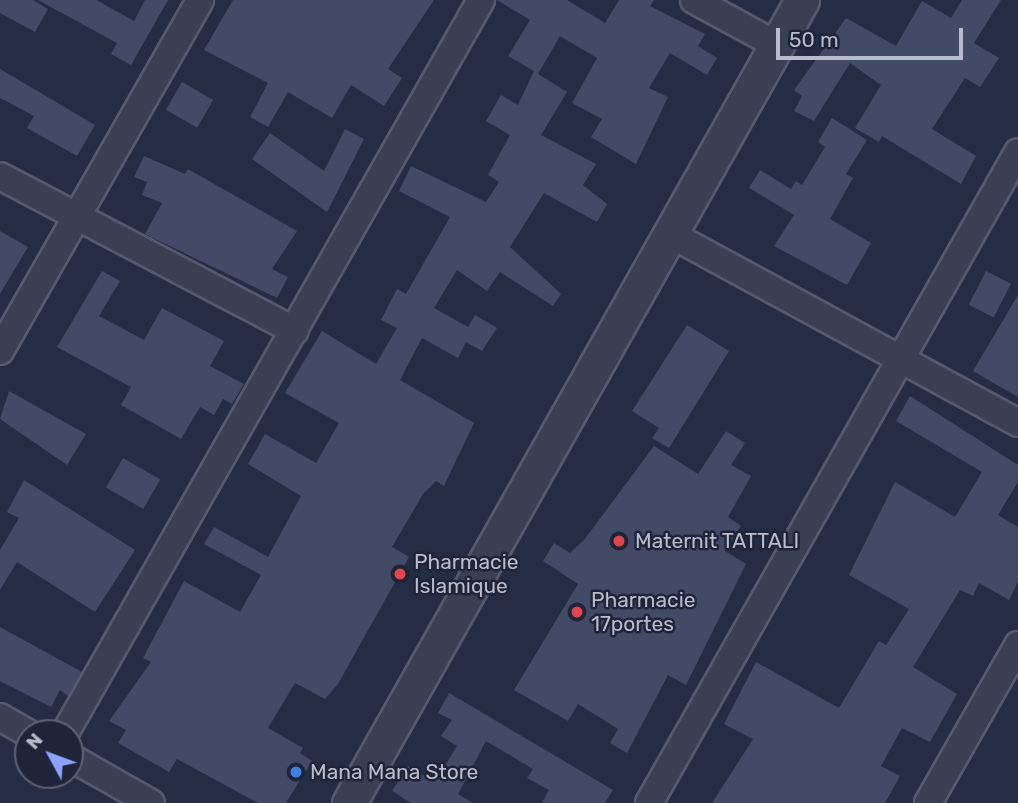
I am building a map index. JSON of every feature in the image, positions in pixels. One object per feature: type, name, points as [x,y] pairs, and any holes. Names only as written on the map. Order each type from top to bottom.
[{"type":"street","points":[[0,351],[200,0]]},
{"type":"street","points":[[73,719],[481,0]]},
{"type":"street","points":[[694,0],[777,45]]},
{"type":"street","points":[[349,803],[672,235],[802,0]]},
{"type":"street","points":[[649,803],[899,357],[1018,152]]},
{"type":"street","points":[[0,176],[75,220],[295,331]]},
{"type":"street","points":[[672,235],[1018,423]]},
{"type":"street","points":[[928,803],[1018,645]]},
{"type":"street","points":[[84,765],[152,803]]},
{"type":"building","points":[[0,0],[33,0],[48,9],[35,32],[0,13]]},
{"type":"building","points":[[38,0],[96,0],[134,21],[145,0],[168,0],[131,65],[111,54],[117,43]]},
{"type":"building","points":[[233,0],[434,0],[388,69],[402,78],[384,106],[351,85],[332,118],[288,92],[268,127],[250,117],[268,83],[204,50]]},
{"type":"building","points":[[497,0],[567,0],[605,23],[619,0],[654,0],[650,6],[705,34],[698,46],[717,58],[707,75],[670,53],[649,88],[668,97],[636,164],[591,137],[602,119],[572,103],[597,58],[560,36],[538,74],[567,92],[541,135],[596,164],[583,185],[607,204],[597,222],[544,193],[510,247],[561,294],[553,306],[500,272],[487,291],[457,270],[434,308],[468,327],[475,315],[497,328],[482,351],[466,342],[458,358],[422,338],[400,380],[474,423],[444,486],[436,481],[423,494],[392,547],[409,557],[338,684],[325,699],[295,683],[268,728],[303,748],[300,753],[312,761],[286,803],[258,803],[177,759],[169,772],[118,743],[126,730],[109,721],[151,662],[143,658],[184,581],[240,612],[261,575],[204,544],[214,527],[268,557],[301,496],[248,464],[265,434],[316,463],[339,423],[285,393],[322,331],[376,364],[397,328],[381,320],[397,289],[406,294],[450,217],[399,191],[411,166],[486,202],[499,182],[488,175],[510,135],[486,121],[501,95],[518,105],[534,71],[508,56],[530,20]]},
{"type":"building","points":[[962,0],[1001,0],[974,43],[999,58],[980,87],[965,78],[932,129],[976,156],[961,184],[882,136],[879,142],[855,128],[881,85],[850,63],[814,121],[794,111],[802,96],[794,90],[846,18],[896,46],[922,1],[951,18]]},
{"type":"building","points":[[0,69],[95,125],[77,156],[27,128],[34,116],[0,98]]},
{"type":"building","points":[[182,82],[213,100],[197,128],[166,110]]},
{"type":"building","points":[[832,118],[867,140],[846,174],[853,178],[830,219],[871,243],[847,285],[774,246],[794,215],[749,188],[760,170],[791,189],[796,181],[802,185],[825,147],[818,142]]},
{"type":"building","points":[[345,129],[364,139],[327,212],[252,159],[270,133],[324,171]]},
{"type":"building","points":[[144,156],[185,174],[188,169],[297,231],[272,269],[288,277],[277,298],[145,234],[162,203],[142,195],[147,182],[134,177]]},
{"type":"building","points":[[0,231],[28,247],[0,294]]},
{"type":"building","points":[[102,271],[120,281],[99,316],[144,340],[162,308],[224,341],[210,366],[244,384],[232,404],[223,399],[214,415],[200,407],[181,439],[121,405],[131,387],[57,347]]},
{"type":"building","points":[[986,271],[1011,284],[994,318],[969,305]]},
{"type":"building","points":[[1018,295],[1018,397],[973,371]]},
{"type":"building","points":[[687,325],[729,351],[669,448],[652,438],[659,428],[632,411]]},
{"type":"building","points":[[9,391],[86,434],[67,465],[0,419]]},
{"type":"building","points":[[910,396],[1018,465],[1018,482],[998,515],[1018,527],[1018,582],[1009,600],[979,583],[973,596],[960,590],[913,667],[957,694],[930,742],[902,728],[881,766],[900,776],[885,803],[712,803],[753,739],[724,724],[756,662],[839,708],[879,641],[886,645],[909,609],[849,575],[895,482],[955,517],[982,472],[896,421]]},
{"type":"building","points":[[726,431],[745,443],[731,465],[751,476],[728,517],[741,526],[725,551],[746,564],[686,685],[668,675],[627,753],[610,743],[618,729],[578,704],[568,721],[514,690],[578,584],[543,561],[554,543],[570,553],[584,540],[654,446],[698,474]]},
{"type":"building","points":[[123,458],[160,480],[143,509],[106,487]]},
{"type":"building","points":[[24,480],[135,550],[95,612],[17,562],[0,590],[0,550],[19,518],[7,512]]},
{"type":"building","points":[[0,627],[82,672],[68,696],[60,690],[51,707],[0,681]]},
{"type":"building","points":[[449,693],[613,790],[605,803],[542,803],[549,790],[527,778],[533,769],[486,741],[458,794],[473,803],[411,803],[392,791],[408,766],[435,782],[457,746],[441,736],[452,720],[438,713]]},
{"type":"place","name":"Maternit TATTALI","points":[[619,541]]},
{"type":"place","name":"Pharmacie Islamique","points":[[400,574]]},
{"type":"place","name":"Pharmacie 17portes","points":[[577,612]]},
{"type":"place","name":"Mana Mana Store","points":[[296,772]]}]
